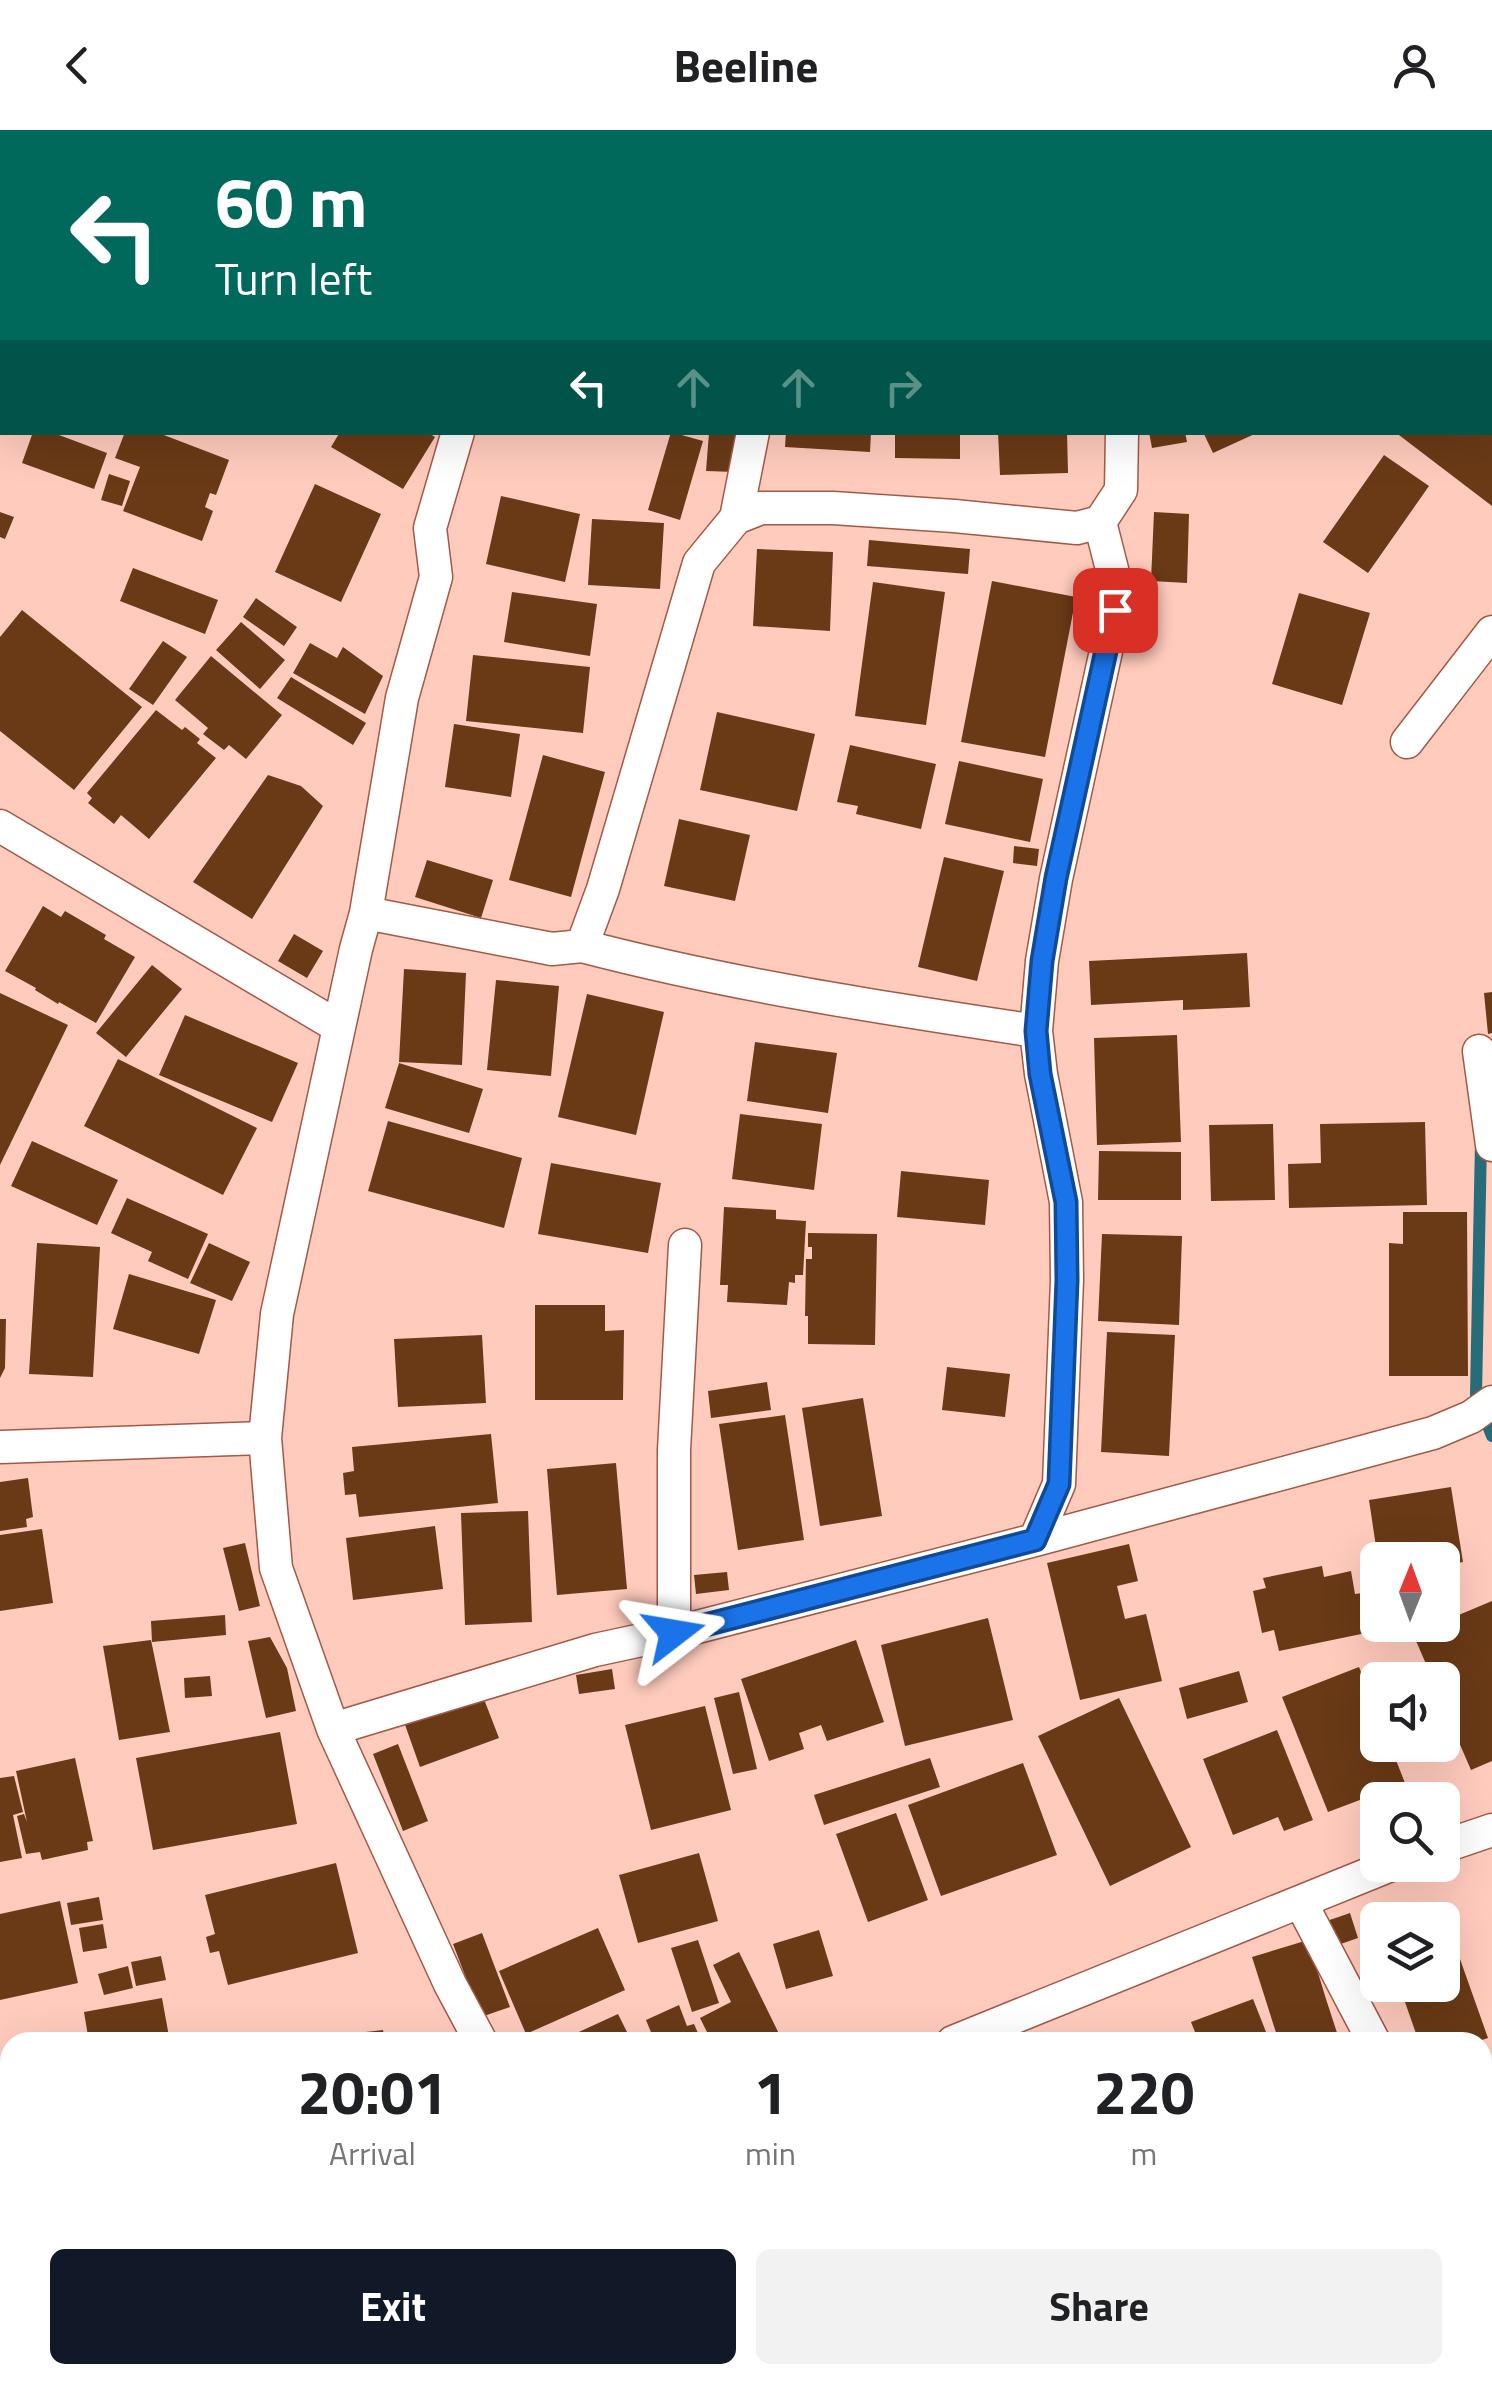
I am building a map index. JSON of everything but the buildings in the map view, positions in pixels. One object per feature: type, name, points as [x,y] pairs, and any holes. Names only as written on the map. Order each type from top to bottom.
[{"type":"street","points":[[457,435],[430,528],[436,577],[402,698],[366,913],[277,1314],[264,1438],[276,1568],[333,1729],[475,2032]]},
{"type":"street","points":[[582,946],[603,889],[699,563],[736,518],[753,435]]},
{"type":"street","points":[[736,518],[761,508],[815,508],[1078,528],[1100,522],[1121,490],[1122,435]]},
{"type":"street","points":[[1035,1540],[1059,1484],[1067,1280],[1066,1202],[1040,1074],[1036,1031],[1042,961],[1056,878],[1115,610],[1114,581],[1100,522]]},
{"type":"street","points":[[1408,742],[1492,632]]},
{"type":"street","points":[[0,826],[339,1026]]},
{"type":"street","points":[[366,913],[552,949],[582,946],[667,968],[798,993],[1036,1031]]},
{"type":"street","points":[[1479,1051],[1492,1145]]},
{"type":"street","points":[[674,1633],[674,1450],[685,1245]]},
{"type":"street","points":[[333,1729],[594,1650],[1035,1540],[1434,1433],[1471,1417],[1492,1402]]},
{"type":"street","points":[[0,1447],[264,1438]]},
{"type":"street","points":[[1460,1841],[1492,1830]]},
{"type":"street","points":[[978,2032],[1360,1878]]},
{"type":"street","points":[[1301,1903],[1369,2032]]},
{"type":"waterway","points":[[1481,1141],[1476,1395],[1492,1436]]},
{"type":"route","points":[[674,1633],[1035,1540],[1059,1484],[1067,1280],[1066,1202],[1040,1074],[1036,1031],[1042,961],[1056,878],[1115,610]]}]
